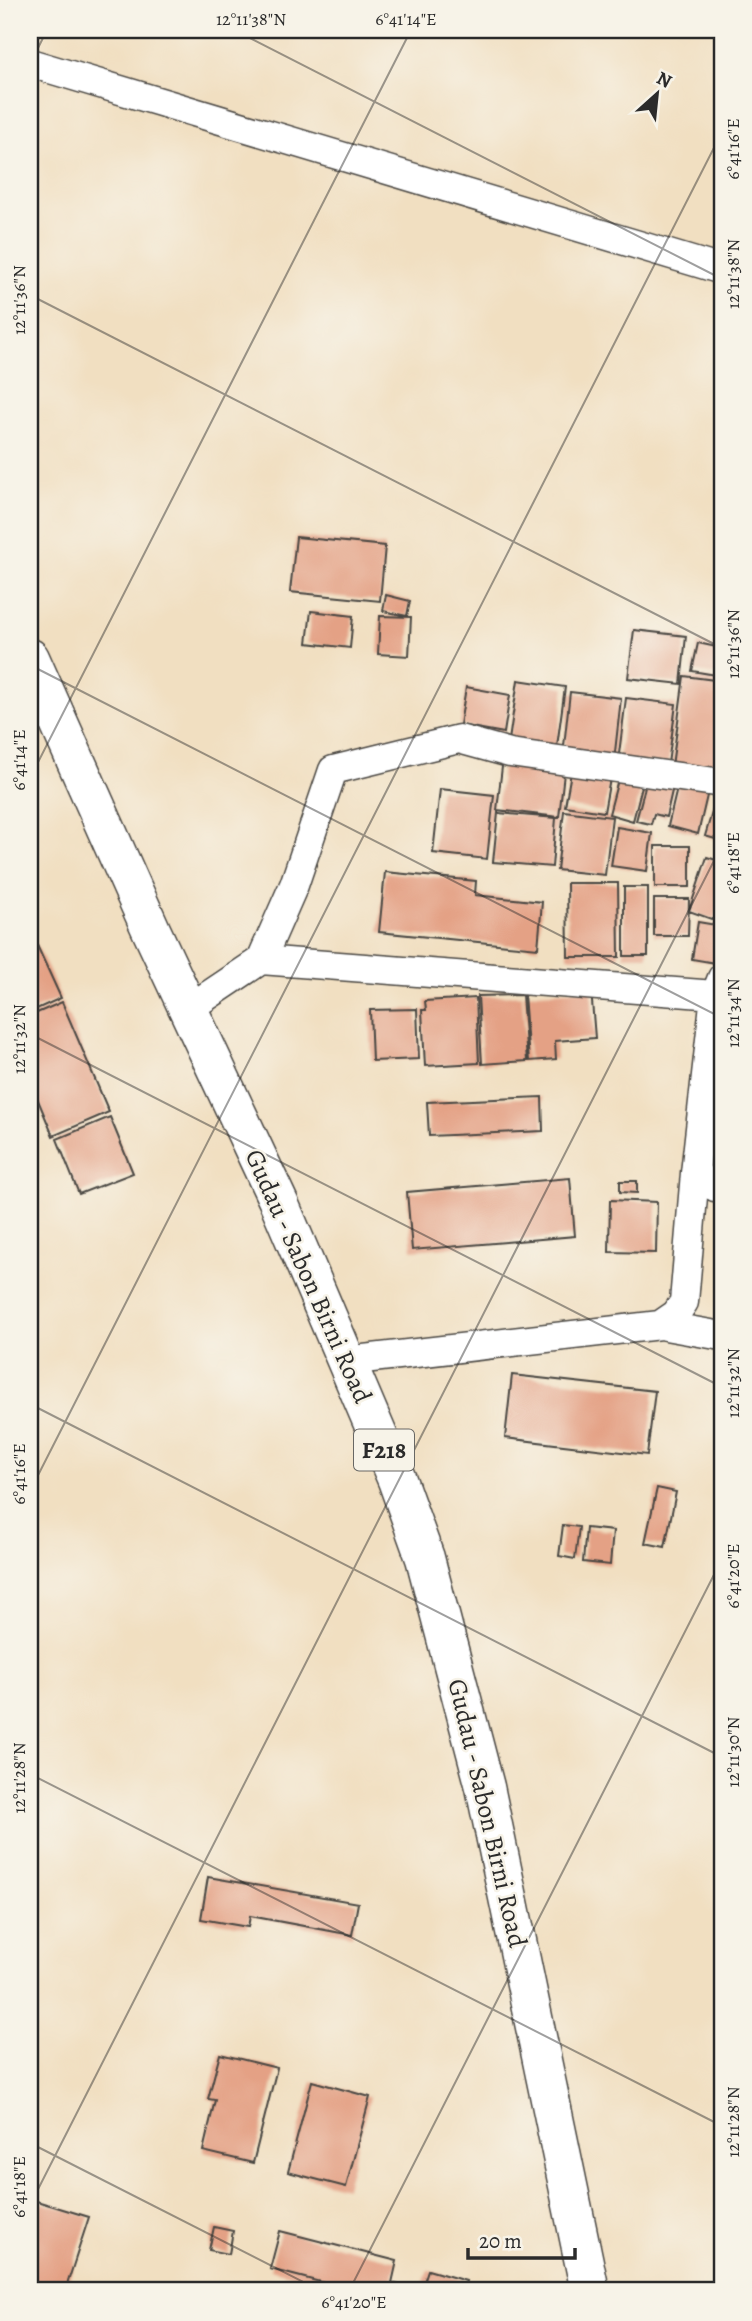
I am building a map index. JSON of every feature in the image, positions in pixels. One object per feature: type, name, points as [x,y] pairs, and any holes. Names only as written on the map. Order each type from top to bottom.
[{"type":"main road","name":"Gudau - Sabon Birni Road","points":[[30,658],[188,1009],[279,1203],[397,1480],[425,1558],[485,1787],[590,2291]]},
{"type":"street","points":[[30,63],[722,270]]},
{"type":"street","points":[[188,1009],[261,960],[294,885],[333,770],[459,739],[510,752],[722,783]]},
{"type":"street","points":[[261,960],[719,987],[695,1173],[684,1303],[676,1314],[660,1325]]},
{"type":"street","points":[[695,1173],[715,1187],[722,1184]]},
{"type":"street","points":[[346,1361],[660,1325],[722,1336]]},
{"type":"building","points":[[296,537],[385,546],[380,601],[290,592]]},
{"type":"building","points":[[386,595],[410,601],[407,616],[383,611]]},
{"type":"building","points":[[311,611],[353,616],[350,648],[307,643]]},
{"type":"building","points":[[380,616],[411,617],[409,656],[378,654]]},
{"type":"building","points":[[634,630],[686,636],[681,684],[628,678]]},
{"type":"building","points":[[698,643],[721,648],[716,675],[692,671]]},
{"type":"building","points":[[684,676],[722,681],[722,726],[716,772],[672,766]]},
{"type":"building","points":[[518,680],[565,687],[556,754],[508,747]]},
{"type":"building","points":[[466,687],[510,695],[504,733],[460,725]]},
{"type":"building","points":[[570,692],[621,698],[614,761],[563,755]]},
{"type":"building","points":[[626,698],[676,704],[668,764],[618,762]]},
{"type":"building","points":[[503,758],[565,764],[559,817],[497,810]]},
{"type":"building","points":[[572,767],[611,773],[604,812],[565,806]]},
{"type":"building","points":[[620,772],[644,778],[633,821],[609,814]]},
{"type":"building","points":[[648,776],[674,782],[666,817],[654,814],[651,824],[636,821]]},
{"type":"building","points":[[679,780],[709,787],[698,834],[668,826]]},
{"type":"building","points":[[440,789],[494,795],[487,859],[433,853]]},
{"type":"building","points":[[716,799],[722,801],[722,841],[705,836]]},
{"type":"building","points":[[564,811],[612,817],[605,875],[557,870]]},
{"type":"building","points":[[498,813],[556,818],[552,867],[493,862]]},
{"type":"building","points":[[617,827],[652,833],[647,871],[611,866]]},
{"type":"building","points":[[655,846],[690,846],[690,887],[655,887]]},
{"type":"building","points":[[707,857],[722,862],[722,895],[714,920],[689,911]]},
{"type":"building","points":[[385,872],[476,881],[475,895],[542,902],[538,948],[379,932]]},
{"type":"building","points":[[567,883],[618,883],[619,957],[568,957]]},
{"type":"building","points":[[624,887],[648,887],[648,956],[624,956]]},
{"type":"building","points":[[654,899],[689,899],[688,936],[654,936]]},
{"type":"building","points":[[698,922],[722,926],[722,952],[715,963],[692,959]]},
{"type":"building","points":[[30,930],[61,998],[30,1012]]},
{"type":"building","points":[[591,989],[595,1038],[555,1041],[556,1059],[529,1061],[524,994]]},
{"type":"building","points":[[522,995],[527,1061],[482,1064],[478,996]]},
{"type":"building","points":[[476,998],[479,1063],[425,1066],[422,1010],[426,1010],[425,1001]]},
{"type":"building","points":[[62,1002],[109,1112],[53,1136],[30,1081],[30,1016]]},
{"type":"building","points":[[417,1009],[419,1059],[372,1061],[370,1010]]},
{"type":"building","points":[[542,1097],[543,1131],[429,1136],[427,1102]]},
{"type":"building","points":[[110,1117],[133,1173],[79,1194],[57,1139]]},
{"type":"building","points":[[570,1178],[575,1236],[412,1250],[407,1192]]},
{"type":"building","points":[[620,1181],[637,1181],[637,1193],[620,1192]]},
{"type":"building","points":[[610,1200],[657,1202],[656,1253],[609,1252]]},
{"type":"building","points":[[512,1375],[655,1391],[647,1455],[505,1438]]},
{"type":"building","points":[[657,1488],[676,1492],[665,1547],[645,1543]]},
{"type":"building","points":[[563,1525],[579,1527],[575,1559],[559,1556]]},
{"type":"building","points":[[586,1528],[613,1531],[610,1565],[583,1562]]},
{"type":"building","points":[[208,1877],[358,1903],[352,1935],[250,1916],[248,1927],[201,1919]]},
{"type":"building","points":[[220,2054],[277,2068],[253,2163],[203,2151],[215,2100],[208,2099]]},
{"type":"building","points":[[312,2081],[370,2097],[346,2187],[288,2172]]},
{"type":"building","points":[[30,2199],[89,2217],[65,2291],[30,2289]]},
{"type":"building","points":[[214,2227],[233,2231],[229,2254],[209,2250]]},
{"type":"building","points":[[280,2231],[397,2261],[392,2283],[399,2285],[397,2291],[355,2291],[270,2269]]},
{"type":"building","points":[[428,2270],[466,2281],[463,2291],[421,2291]]}]
